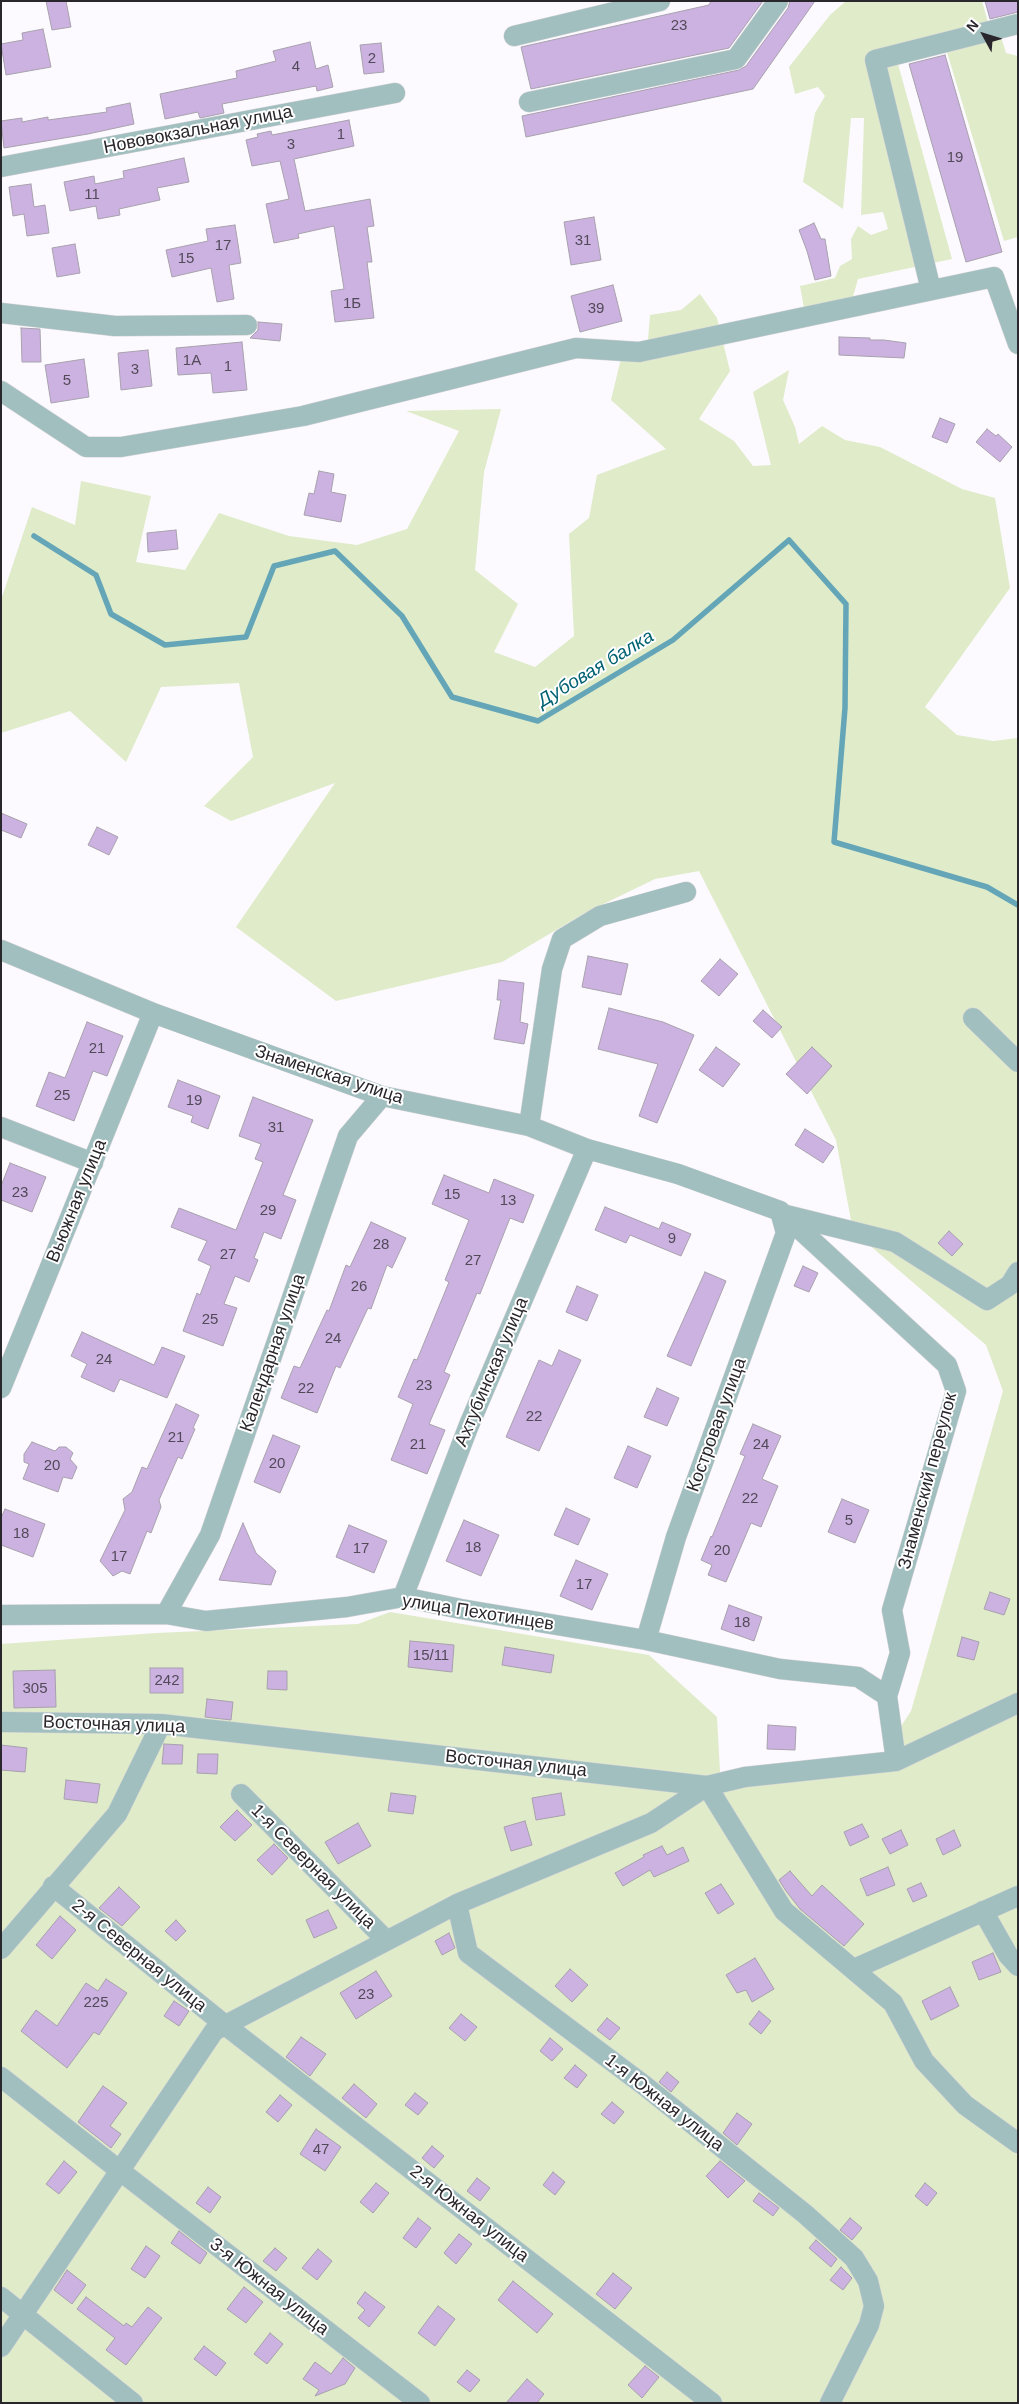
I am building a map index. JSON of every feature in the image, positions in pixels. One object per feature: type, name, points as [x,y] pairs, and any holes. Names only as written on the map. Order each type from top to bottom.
[{"type":"street","points":[[514,36],[660,1]]},
{"type":"street","points":[[529,102],[736,59],[778,1]]},
{"type":"street","points":[[931,290],[875,60],[1018,24]]},
{"type":"street","name":"Нововокзальная улица","points":[[1,168],[395,93]]},
{"type":"street","points":[[1,391],[86,447],[121,447],[303,416],[576,348],[639,352],[994,277],[1018,344]]},
{"type":"street","points":[[1,314],[115,326],[247,324]]},
{"type":"street","points":[[529,1126],[552,969],[562,939],[600,916],[686,892]]},
{"type":"street","name":"Знаменская улица","points":[[1,950],[153,1013],[382,1096],[529,1126],[587,1149],[678,1174],[782,1212],[895,1242],[987,1300],[1010,1285],[1018,1272]]},
{"type":"street","name":"Вьюжная улица","points":[[3,1381],[153,1013]]},
{"type":"street","points":[[973,1018],[1018,1062]]},
{"type":"street","name":"Календарная улица","points":[[166,1614],[210,1535],[348,1136],[382,1096]]},
{"type":"street","points":[[1,1127],[93,1163]]},
{"type":"street","name":"Ахтубинская улица","points":[[403,1597],[469,1425],[587,1149]]},
{"type":"street","name":"Костровая улица","points":[[646,1640],[676,1537],[786,1233],[782,1212]]},
{"type":"street","name":"Знаменский переулок","points":[[782,1212],[947,1365],[956,1390],[892,1610],[900,1653],[887,1696],[896,1761]]},
{"type":"street","name":"улица Пехотинцев","points":[[1,1615],[166,1614],[206,1621],[347,1606],[403,1597],[462,1610],[646,1640],[780,1669],[858,1677],[887,1696]]},
{"type":"street","name":"Восточная улица","points":[[1,1722],[161,1724],[707,1786],[745,1777],[896,1761],[1018,1703]]},
{"type":"street","points":[[1,1949],[53,1886],[117,1814],[161,1724]]},
{"type":"street","points":[[1,2347],[214,2031],[457,1904],[651,1823],[707,1786],[784,1911],[893,2003],[924,2061],[965,2106],[1018,2143]]},
{"type":"street","name":"1-я Северная улица","points":[[241,1794],[386,1940]]},
{"type":"street","name":"2-я Северная улица","points":[[53,1886],[225,2025]]},
{"type":"street","points":[[854,1969],[1018,1896]]},
{"type":"street","name":"1-я Южная улица","points":[[457,1904],[468,1953],[646,2086],[805,2214],[854,2258],[868,2281],[874,2306],[869,2325],[830,2403]]},
{"type":"street","points":[[983,1911],[1008,1955],[1018,1966]]},
{"type":"street","name":"2-я Южная улица","points":[[225,2025],[712,2403]]},
{"type":"street","name":"3-я Южная улица","points":[[1,2077],[420,2403]]},
{"type":"street","points":[[1,2297],[133,2403]]},
{"type":"green space","points":[[846,1],[982,1],[989,26],[1002,40],[1006,53],[1018,56],[1018,237],[1004,241],[946,49],[898,64],[952,259],[858,279],[852,300],[804,308],[800,286],[835,278],[840,266],[852,259],[851,239],[858,226],[871,235],[888,229],[883,212],[861,215],[864,118],[851,118],[843,209],[803,182],[815,113],[825,96],[818,87],[795,94],[789,67],[830,15]]},
{"type":"green space","points":[[700,294],[717,318],[730,371],[699,419],[734,441],[753,466],[771,465],[753,392],[789,370],[783,400],[795,427],[799,444],[822,426],[845,440],[880,447],[962,489],[995,498],[1010,588],[925,707],[957,735],[993,741],[1018,738],[1018,2403],[1,2403],[1,1644],[157,1633],[358,1624],[390,1612],[649,1655],[717,1717],[721,1789],[877,1763],[911,1711],[1003,1391],[986,1345],[853,1231],[836,1140],[699,871],[655,879],[583,914],[502,962],[336,1001],[236,927],[335,783],[231,821],[204,806],[253,757],[239,683],[161,687],[126,762],[70,711],[1,733],[1,600],[32,507],[75,525],[81,481],[151,496],[136,562],[185,570],[219,513],[289,536],[357,545],[407,529],[459,431],[406,411],[501,409],[484,472],[475,570],[518,604],[494,652],[535,667],[574,636],[569,534],[589,518],[597,475],[666,449],[611,400],[624,346],[648,340],[650,315],[681,310]]},
{"type":"building","points":[[46,1],[66,1],[71,27],[52,30]]},
{"type":"building","points":[[711,1],[763,1],[729,48],[531,89],[521,47],[709,5]]},
{"type":"building","points":[[790,1],[815,1],[753,89],[526,137],[522,116],[739,70],[746,66],[788,8]]},
{"type":"building","points":[[985,1],[1018,1],[1018,12],[990,19]]},
{"type":"building","points":[[43,29],[51,67],[6,75],[1,44],[23,40],[22,33]]},
{"type":"building","points":[[310,42],[316,69],[328,65],[333,87],[317,91],[316,86],[222,104],[224,113],[200,118],[198,112],[165,119],[160,94],[237,78],[236,71],[276,61],[273,51]]},
{"type":"building","points":[[381,43],[384,72],[364,74],[360,45]]},
{"type":"building","points":[[945,55],[1002,252],[966,262],[909,64]]},
{"type":"building","points":[[130,103],[134,124],[4,148],[1,121],[22,118],[22,122],[48,117],[48,120],[107,112],[106,108]]},
{"type":"building","points":[[349,120],[354,146],[294,159],[305,211],[370,199],[374,226],[367,227],[372,262],[367,262],[374,318],[335,322],[331,291],[344,289],[334,226],[298,234],[299,238],[274,243],[266,204],[289,199],[280,161],[252,166],[246,140],[258,137],[257,134],[271,131],[272,135]]},
{"type":"building","points":[[184,158],[189,182],[157,188],[160,200],[119,209],[120,215],[98,219],[96,206],[70,211],[64,182],[94,176],[95,184],[124,178],[123,171]]},
{"type":"building","points":[[31,184],[34,207],[45,205],[49,233],[27,236],[24,214],[13,216],[9,187]]},
{"type":"building","points":[[594,217],[601,260],[571,265],[564,222]]},
{"type":"building","points":[[814,223],[821,239],[825,239],[831,276],[815,280],[799,230]]},
{"type":"building","points":[[235,225],[241,263],[229,265],[234,299],[217,302],[211,268],[172,277],[166,250],[208,241],[206,229]]},
{"type":"building","points":[[75,244],[80,273],[57,277],[52,248]]},
{"type":"building","points":[[613,285],[622,321],[580,332],[571,296]]},
{"type":"building","points":[[258,322],[282,324],[280,341],[250,338],[258,330]]},
{"type":"building","points":[[21,328],[40,329],[41,362],[22,362]]},
{"type":"building","points":[[839,337],[870,338],[870,340],[906,343],[904,358],[839,355]]},
{"type":"building","points":[[242,342],[247,390],[213,393],[211,373],[178,375],[176,348]]},
{"type":"building","points":[[148,350],[152,386],[121,390],[118,353]]},
{"type":"building","points":[[84,359],[89,397],[51,403],[45,365]]},
{"type":"building","points":[[940,418],[955,424],[947,443],[932,437]]},
{"type":"building","points":[[987,429],[996,436],[998,434],[1012,447],[1000,462],[976,442]]},
{"type":"building","points":[[319,471],[334,474],[331,492],[346,495],[341,522],[304,515],[309,493],[314,494]]},
{"type":"building","points":[[176,530],[178,549],[148,552],[147,533]]},
{"type":"building","points":[[1,813],[27,824],[21,838],[1,830]]},
{"type":"building","points":[[97,827],[118,837],[109,855],[88,845]]},
{"type":"building","points":[[588,956],[628,964],[621,995],[582,987]]},
{"type":"building","points":[[720,959],[738,974],[719,996],[701,981]]},
{"type":"building","points":[[499,980],[524,983],[520,1022],[528,1024],[524,1044],[494,1039],[501,1000],[497,1000]]},
{"type":"building","points":[[609,1008],[663,1022],[694,1035],[657,1123],[639,1116],[658,1064],[598,1049]]},
{"type":"building","points":[[763,1010],[782,1027],[772,1038],[753,1021]]},
{"type":"building","points":[[87,1022],[123,1036],[107,1076],[93,1071],[74,1121],[36,1106],[49,1072],[65,1078]]},
{"type":"building","points":[[716,1047],[740,1064],[723,1087],[699,1070]]},
{"type":"building","points":[[812,1047],[832,1066],[807,1094],[786,1074]]},
{"type":"building","points":[[178,1080],[220,1096],[208,1129],[191,1122],[193,1116],[168,1107]]},
{"type":"building","points":[[253,1097],[313,1120],[283,1195],[296,1200],[281,1239],[264,1232],[254,1258],[258,1260],[249,1282],[235,1276],[224,1304],[237,1308],[223,1346],[183,1331],[197,1293],[200,1295],[211,1266],[198,1260],[207,1241],[171,1227],[179,1208],[236,1230],[263,1162],[255,1159],[261,1144],[239,1136]]},
{"type":"building","points":[[805,1129],[834,1147],[823,1163],[795,1145]]},
{"type":"building","points":[[10,1163],[46,1177],[32,1212],[1,1200],[1,1186]]},
{"type":"building","points":[[444,1175],[489,1193],[494,1179],[534,1195],[523,1223],[510,1218],[480,1294],[477,1293],[444,1372],[450,1375],[429,1424],[445,1430],[427,1474],[391,1460],[413,1404],[398,1397],[414,1359],[417,1360],[449,1282],[445,1280],[469,1220],[432,1204]]},
{"type":"building","points":[[605,1207],[659,1229],[662,1222],[691,1234],[681,1256],[630,1235],[626,1243],[595,1230]]},
{"type":"building","points":[[371,1222],[406,1238],[392,1268],[387,1265],[371,1309],[368,1308],[340,1368],[336,1366],[317,1413],[281,1398],[294,1366],[300,1368],[327,1310],[329,1311],[346,1265],[350,1267]]},
{"type":"building","points":[[949,1231],[963,1244],[952,1256],[938,1243]]},
{"type":"building","points":[[803,1266],[818,1273],[809,1292],[794,1286]]},
{"type":"building","points":[[705,1272],[726,1281],[691,1366],[667,1356]]},
{"type":"building","points":[[577,1286],[598,1295],[587,1321],[566,1312]]},
{"type":"building","points":[[82,1332],[154,1365],[162,1347],[185,1356],[167,1398],[120,1379],[114,1392],[81,1377],[87,1364],[71,1356]]},
{"type":"building","points":[[559,1350],[581,1360],[539,1451],[506,1437],[539,1360],[552,1366]]},
{"type":"building","points":[[657,1388],[679,1398],[667,1426],[644,1417]]},
{"type":"building","points":[[176,1404],[199,1415],[193,1428],[195,1429],[182,1459],[178,1457],[159,1500],[161,1507],[151,1533],[147,1531],[130,1574],[122,1571],[113,1576],[100,1561],[125,1510],[123,1499],[132,1492],[142,1467],[147,1469]]},
{"type":"building","points":[[753,1424],[781,1436],[762,1479],[778,1486],[761,1527],[751,1523],[726,1582],[708,1575],[712,1565],[701,1560],[745,1456],[740,1454]]},
{"type":"building","points":[[273,1435],[300,1446],[280,1493],[254,1482]]},
{"type":"building","points":[[32,1442],[55,1451],[59,1447],[66,1447],[73,1453],[70,1459],[77,1467],[72,1479],[63,1477],[58,1492],[23,1479],[29,1464],[24,1462],[24,1454]]},
{"type":"building","points":[[628,1446],[651,1456],[637,1488],[614,1478]]},
{"type":"building","points":[[842,1499],[869,1510],[855,1543],[828,1532]]},
{"type":"building","points":[[566,1508],[590,1519],[578,1545],[554,1535]]},
{"type":"building","points":[[5,1509],[45,1524],[33,1557],[1,1545],[1,1518]]},
{"type":"building","points":[[464,1520],[499,1535],[481,1576],[446,1561]]},
{"type":"building","points":[[243,1523],[256,1553],[276,1571],[271,1585],[219,1580]]},
{"type":"building","points":[[349,1525],[387,1541],[374,1573],[336,1557]]},
{"type":"building","points":[[576,1560],[608,1574],[592,1610],[560,1596]]},
{"type":"building","points":[[990,1592],[1010,1599],[1004,1615],[984,1609]]},
{"type":"building","points":[[729,1605],[762,1617],[754,1641],[721,1629]]},
{"type":"building","points":[[962,1637],[979,1642],[974,1660],[957,1656]]},
{"type":"building","points":[[410,1641],[454,1645],[452,1672],[408,1667]]},
{"type":"building","points":[[505,1647],[554,1655],[551,1673],[502,1665]]},
{"type":"building","points":[[150,1668],[183,1668],[183,1693],[150,1693]]},
{"type":"building","points":[[55,1670],[56,1707],[14,1708],[13,1671]]},
{"type":"building","points":[[268,1671],[287,1671],[287,1690],[267,1689]]},
{"type":"building","points":[[207,1699],[233,1702],[231,1720],[205,1717]]},
{"type":"building","points":[[768,1725],[796,1727],[795,1750],[767,1749]]},
{"type":"building","points":[[164,1744],[183,1745],[182,1764],[162,1764]]},
{"type":"building","points":[[1,1745],[27,1748],[25,1772],[1,1770]]},
{"type":"building","points":[[198,1754],[218,1754],[217,1774],[197,1773]]},
{"type":"building","points":[[66,1780],[100,1784],[97,1803],[64,1799]]},
{"type":"building","points":[[391,1793],[416,1796],[413,1814],[388,1811]]},
{"type":"building","points":[[561,1793],[565,1815],[536,1820],[532,1798]]},
{"type":"building","points":[[237,1810],[252,1825],[235,1841],[220,1827]]},
{"type":"building","points":[[525,1821],[532,1845],[511,1851],[504,1827]]},
{"type":"building","points":[[358,1823],[371,1846],[338,1864],[325,1842]]},
{"type":"building","points":[[862,1824],[869,1837],[850,1846],[844,1832]]},
{"type":"building","points":[[901,1830],[908,1845],[890,1854],[882,1839]]},
{"type":"building","points":[[954,1830],[961,1846],[943,1855],[936,1839]]},
{"type":"building","points":[[274,1844],[288,1858],[272,1875],[257,1860]]},
{"type":"building","points":[[662,1846],[667,1855],[683,1847],[689,1861],[654,1877],[650,1870],[623,1886],[615,1873],[644,1857],[643,1855]]},
{"type":"building","points":[[888,1867],[895,1885],[867,1896],[860,1879]]},
{"type":"building","points":[[790,1871],[812,1896],[822,1885],[864,1924],[844,1946],[800,1909],[786,1891],[779,1880]]},
{"type":"building","points":[[921,1883],[927,1896],[913,1902],[907,1889]]},
{"type":"building","points":[[721,1884],[734,1904],[718,1914],[705,1893]]},
{"type":"building","points":[[119,1887],[140,1907],[122,1926],[99,1908]]},
{"type":"building","points":[[328,1910],[337,1928],[314,1938],[306,1920]]},
{"type":"building","points":[[60,1916],[76,1930],[52,1959],[36,1945]]},
{"type":"building","points":[[176,1920],[186,1931],[176,1941],[165,1931]]},
{"type":"building","points":[[449,1933],[455,1948],[442,1955],[435,1941]]},
{"type":"building","points":[[993,1953],[1001,1972],[979,1980],[972,1962]]},
{"type":"building","points":[[755,1958],[774,1989],[752,2002],[746,1990],[737,1993],[726,1975]]},
{"type":"building","points":[[570,1969],[588,1985],[572,2002],[555,1986]]},
{"type":"building","points":[[376,1971],[392,1996],[356,2019],[340,1993]]},
{"type":"building","points":[[106,1979],[127,1993],[99,2035],[94,2032],[67,2068],[21,2031],[36,2010],[57,2026],[86,1983],[98,1991]]},
{"type":"building","points":[[950,1987],[959,2006],[931,2020],[922,2001]]},
{"type":"building","points":[[174,2001],[189,2011],[179,2026],[164,2016]]},
{"type":"building","points":[[759,2011],[771,2021],[761,2034],[749,2024]]},
{"type":"building","points":[[461,2014],[477,2027],[465,2041],[449,2028]]},
{"type":"building","points":[[607,2018],[620,2028],[610,2040],[597,2030]]},
{"type":"building","points":[[301,2037],[326,2054],[310,2076],[286,2057]]},
{"type":"building","points":[[550,2038],[563,2049],[552,2061],[540,2051]]},
{"type":"building","points":[[575,2065],[587,2075],[577,2088],[564,2078]]},
{"type":"building","points":[[667,2072],[679,2082],[671,2092],[659,2082]]},
{"type":"building","points":[[354,2084],[377,2104],[366,2118],[342,2098]]},
{"type":"building","points":[[103,2086],[127,2103],[110,2126],[121,2134],[111,2148],[78,2122]]},
{"type":"building","points":[[415,2093],[428,2103],[418,2115],[405,2105]]},
{"type":"building","points":[[280,2095],[292,2105],[278,2122],[266,2112]]},
{"type":"building","points":[[612,2102],[624,2112],[614,2124],[601,2114]]},
{"type":"building","points":[[737,2113],[752,2124],[737,2145],[723,2133]]},
{"type":"building","points":[[316,2129],[341,2147],[325,2171],[300,2154]]},
{"type":"building","points":[[432,2146],[444,2156],[434,2168],[422,2158]]},
{"type":"building","points":[[64,2161],[77,2172],[59,2194],[46,2184]]},
{"type":"building","points":[[720,2161],[745,2181],[728,2198],[706,2176]]},
{"type":"building","points":[[553,2172],[565,2182],[555,2195],[543,2185]]},
{"type":"building","points":[[477,2178],[490,2188],[480,2201],[467,2191]]},
{"type":"building","points":[[376,2183],[389,2193],[373,2213],[360,2202]]},
{"type":"building","points":[[925,2183],[937,2193],[927,2206],[915,2196]]},
{"type":"building","points":[[208,2187],[221,2197],[210,2213],[196,2203]]},
{"type":"building","points":[[759,2193],[779,2208],[773,2216],[753,2201]]},
{"type":"building","points":[[418,2218],[431,2228],[416,2248],[403,2238]]},
{"type":"building","points":[[850,2218],[862,2228],[852,2240],[840,2230]]},
{"type":"building","points":[[179,2231],[207,2253],[200,2264],[171,2243]]},
{"type":"building","points":[[459,2234],[472,2244],[456,2264],[444,2253]]},
{"type":"building","points":[[816,2240],[837,2259],[831,2267],[809,2248]]},
{"type":"building","points":[[146,2246],[160,2256],[145,2278],[131,2269]]},
{"type":"building","points":[[275,2248],[287,2258],[276,2271],[263,2261]]},
{"type":"building","points":[[318,2249],[332,2261],[317,2280],[302,2268]]},
{"type":"building","points":[[841,2267],[852,2278],[843,2290],[830,2280]]},
{"type":"building","points":[[67,2270],[86,2285],[72,2304],[54,2290]]},
{"type":"building","points":[[613,2273],[632,2288],[615,2309],[596,2294]]},
{"type":"building","points":[[513,2281],[553,2314],[537,2333],[498,2300]]},
{"type":"building","points":[[244,2287],[263,2302],[246,2323],[227,2309]]},
{"type":"building","points":[[365,2292],[385,2307],[369,2327],[358,2318],[365,2310],[357,2303]]},
{"type":"building","points":[[86,2297],[124,2326],[126,2323],[132,2327],[148,2307],[162,2318],[126,2365],[106,2350],[115,2338],[77,2309]]},
{"type":"building","points":[[438,2306],[455,2319],[435,2346],[418,2333]]},
{"type":"building","points":[[270,2333],[283,2344],[267,2364],[254,2354]]},
{"type":"building","points":[[204,2346],[226,2363],[216,2376],[194,2359]]},
{"type":"building","points":[[343,2358],[355,2368],[345,2384],[315,2396],[319,2390],[303,2379],[315,2362],[331,2374]]},
{"type":"building","points":[[645,2366],[659,2377],[642,2398],[628,2385]]},
{"type":"building","points":[[467,2370],[480,2380],[470,2392],[457,2382]]},
{"type":"building","points":[[527,2379],[544,2394],[537,2403],[506,2403]]},
{"type":"waterway","name":"Дубовая балка","points":[[34,536],[96,575],[111,614],[165,645],[246,637],[274,566],[335,551],[402,616],[452,697],[538,721],[673,640],[789,540],[846,604],[845,708],[834,842],[987,887],[1018,905]]}]
